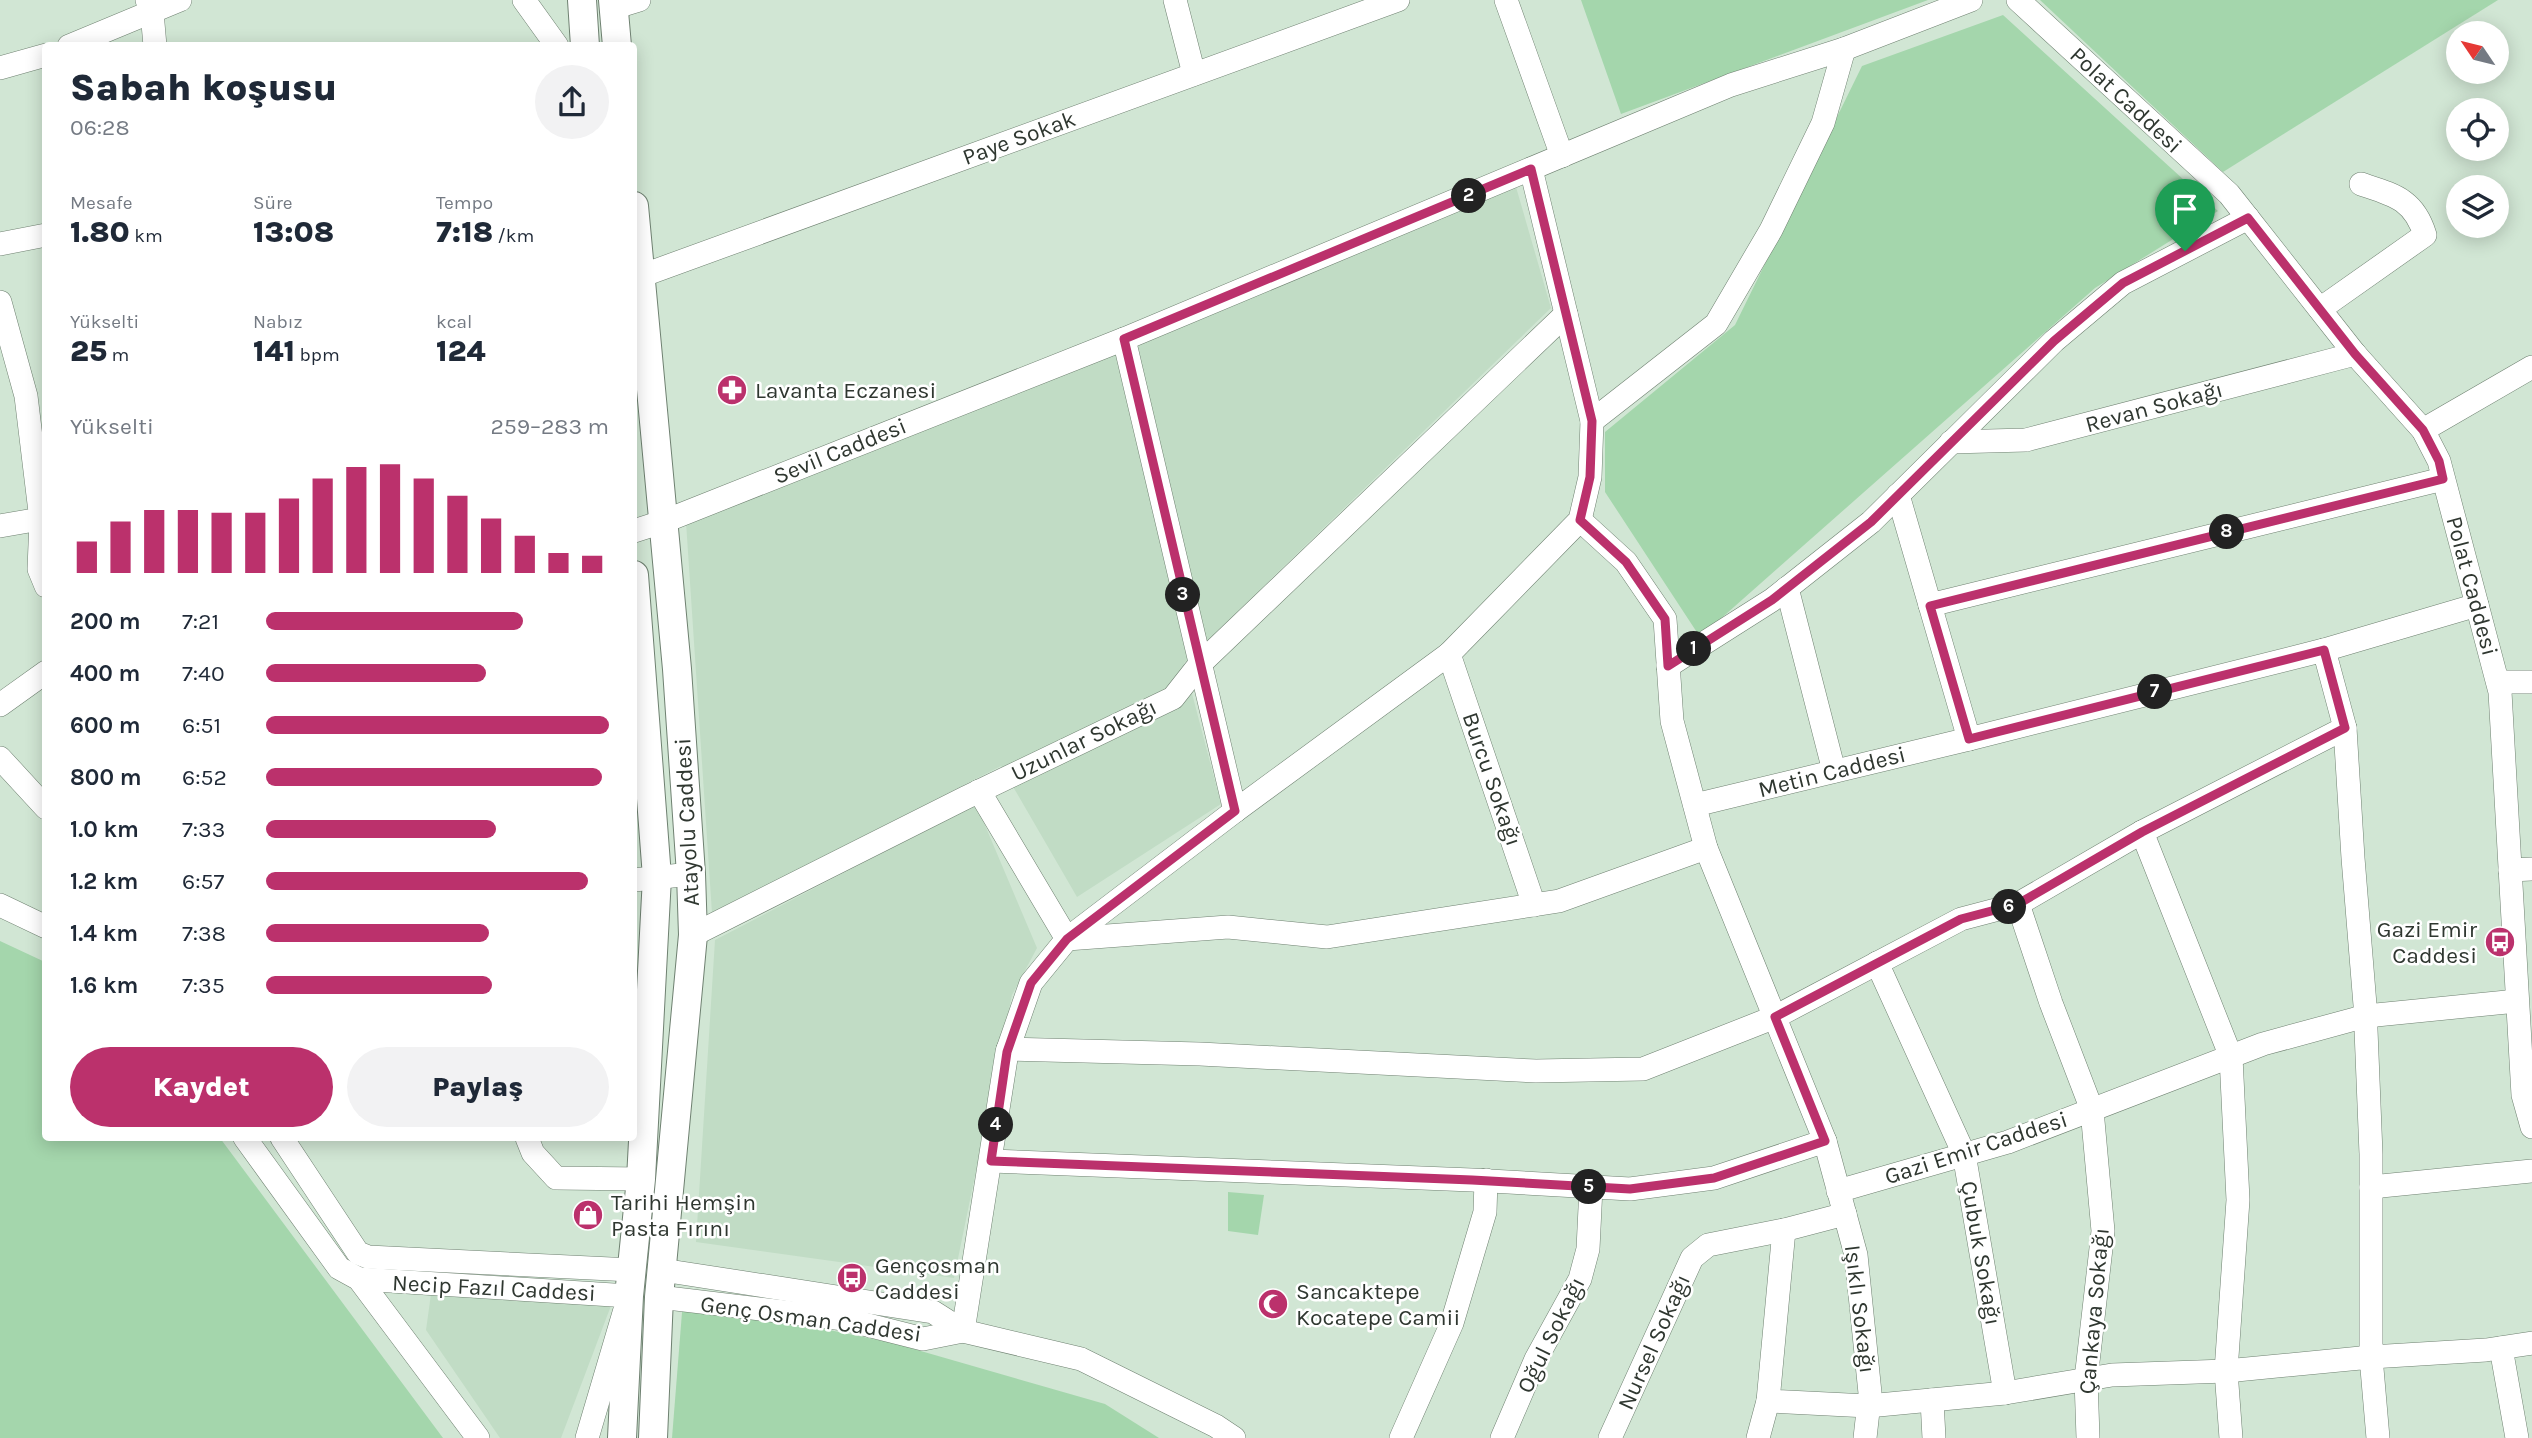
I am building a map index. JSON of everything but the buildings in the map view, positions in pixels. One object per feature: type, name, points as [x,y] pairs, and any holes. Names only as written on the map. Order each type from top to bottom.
[{"type":"main road","points":[[582,0],[585,42]]},
{"type":"main road","points":[[617,42],[622,3]]},
{"type":"main road","name":"Atayolu Caddesi","points":[[637,236],[641,276],[642,385],[665,521],[691,874],[693,935],[660,1284],[653,1438]]},
{"type":"main road","name":"Atayolu Caddesi","points":[[622,1438],[631,1283],[641,1179],[645,878],[637,658]]},
{"type":"main road","points":[[631,1283],[660,1284]]},
{"type":"street","points":[[77,42],[150,6],[180,0]]},
{"type":"street","points":[[524,0],[553,42]]},
{"type":"street","points":[[1174,0],[1194,74]]},
{"type":"street","name":"Paye Sokak","points":[[641,276],[1398,0]]},
{"type":"street","points":[[1506,0],[1562,156]]},
{"type":"street","name":"Sevil Caddesi","points":[[637,530],[1124,339],[1731,85],[1843,49],[1971,0]]},
{"type":"street","name":"Polat Caddesi","points":[[2018,0],[2229,194],[2355,354],[2423,430],[2439,461],[2500,692],[2521,870],[2517,1001],[2526,1038],[2523,1094],[2532,1126]]},
{"type":"street","points":[[150,6],[154,42]]},
{"type":"street","points":[[1592,421],[1716,324],[1771,230],[1823,123],[1843,49]]},
{"type":"street","points":[[0,68],[42,56]]},
{"type":"street","points":[[963,1331],[1008,1049],[1031,983],[1067,939],[1235,811],[1449,654],[1580,520],[1590,477],[1592,421],[1531,169]]},
{"type":"street","points":[[2320,309],[2425,235],[2419,215],[2396,196],[2361,184]]},
{"type":"street","points":[[1668,666],[1787,589],[1871,522],[2054,341],[2123,283],[2248,218]]},
{"type":"street","points":[[0,244],[42,236]]},
{"type":"street","points":[[0,302],[36,393],[42,501]]},
{"type":"street","name":"Uzunlar Sokağı","points":[[693,935],[979,791],[1173,698],[1199,665],[1566,314]]},
{"type":"street","points":[[1124,339],[1235,811]]},
{"type":"street","name":"Revan Sokağı","points":[[1951,442],[2026,440],[2355,354]]},
{"type":"street","points":[[2423,430],[2532,367]]},
{"type":"street","points":[[1930,606],[2443,479]]},
{"type":"street","points":[[1898,495],[1969,739]]},
{"type":"street","points":[[0,526],[42,519]]},
{"type":"street","name":"Işıklı Sokağı","points":[[1580,520],[1626,562],[1665,619],[1672,721],[1706,848],[1825,1141],[1856,1255],[1870,1393],[1865,1438]]},
{"type":"street","points":[[42,532],[39,569],[42,576]]},
{"type":"street","points":[[1787,589],[1834,771]]},
{"type":"street","points":[[2378,1438],[2371,1356],[2371,1187],[2366,1016],[2345,728],[2324,650],[2477,606]]},
{"type":"street","name":"Metin Caddesi","points":[[1695,805],[2324,650]]},
{"type":"street","name":"Burcu Sokağı","points":[[1449,654],[1534,905]]},
{"type":"street","points":[[0,705],[42,675]]},
{"type":"street","points":[[2498,682],[2532,682]]},
{"type":"street","points":[[1008,1049],[1213,1055],[1536,1071],[1643,1069],[1775,1017],[1961,919],[2018,904],[2142,832],[2345,728]]},
{"type":"street","points":[[0,758],[42,804]]},
{"type":"street","points":[[979,791],[1067,939]]},
{"type":"street","points":[[2142,832],[2231,1057],[2238,1200],[2226,1371],[2231,1438]]},
{"type":"street","points":[[1067,939],[1228,927],[1326,937],[1559,901],[1706,848]]},
{"type":"street","points":[[645,878],[691,874]]},
{"type":"street","name":"Çankaya Sokağı","points":[[2018,904],[2051,1003],[2092,1110],[2103,1231],[2086,1378],[2088,1438]]},
{"type":"street","points":[[0,905],[42,925]]},
{"type":"street","points":[[0,920],[42,939]]},
{"type":"street","name":"Çubuk Sokağı","points":[[1877,963],[1964,1154],[2005,1393]]},
{"type":"street","name":"Gazi Emir Caddesi","points":[[1838,1191],[2008,1142],[2263,1044],[2366,1016],[2517,1001]]},
{"type":"street","name":"Necip Fazıl Caddesi","points":[[247,1141],[339,1268],[359,1279],[478,1438]]},
{"type":"street","name":"Necip Fazıl Caddesi","points":[[284,1141],[358,1253],[368,1257],[631,1283]]},
{"type":"street","points":[[528,1141],[533,1153],[556,1178],[641,1179]]},
{"type":"street","points":[[991,1161],[1486,1180],[1630,1189],[1714,1178],[1825,1141]]},
{"type":"street","points":[[2371,1187],[2532,1171]]},
{"type":"street","points":[[1401,1438],[1452,1323],[1485,1212],[1486,1180]]},
{"type":"street","name":"Oğul Sokağı","points":[[1502,1438],[1536,1359],[1580,1279],[1588,1249],[1591,1187]]},
{"type":"street","name":"Nursel Sokağı","points":[[1610,1438],[1692,1258],[1707,1245],[1784,1230],[1845,1214]]},
{"type":"street","points":[[1758,1438],[1768,1401],[1784,1230]]},
{"type":"street","name":"Necip Fazıl Caddesi","points":[[359,1279],[368,1257]]},
{"type":"street","name":"Necip Fazıl Caddesi","points":[[359,1279],[631,1283]]},
{"type":"street","points":[[587,1438],[631,1283]]},
{"type":"street","name":"Genç Osman Caddesi","points":[[660,1284],[933,1312],[963,1331],[1081,1359],[1216,1426],[1234,1438]]},
{"type":"street","points":[[1768,1401],[1868,1406],[2005,1393],[2112,1375],[2226,1371],[2371,1356],[2501,1348],[2532,1343]]},
{"type":"street","points":[[2501,1348],[2517,1438]]},
{"type":"street","points":[[1932,1400],[1934,1438]]},
{"type":"shaded area","points":[[1516,187],[1551,308],[1184,663],[1221,804],[1077,897],[1001,766],[712,913],[686,522]]},
{"type":"shaded area","points":[[976,804],[1037,948],[1012,995],[954,1278],[696,1242],[715,940]]},
{"type":"shaded area","points":[[431,1294],[612,1303],[561,1438],[500,1438],[426,1330]]},
{"type":"green space","points":[[1581,0],[1928,0],[1621,114]]},
{"type":"green space","points":[[2040,0],[2498,0],[2464,21],[2446,21],[2446,33],[2223,172]]},
{"type":"green space","points":[[2003,15],[2218,211],[2095,288],[1700,637],[1605,492],[1605,432],[1735,325],[1862,66]]},
{"type":"green space","points":[[0,941],[42,961],[42,1141],[222,1141],[443,1438],[0,1438]]},
{"type":"green space","points":[[1228,1192],[1264,1195],[1258,1235],[1228,1231]]},
{"type":"green space","points":[[683,1300],[893,1343],[1105,1404],[1159,1438],[672,1438]]},
{"type":"place","name":"Lavanta Eczanesi","points":[[732,390]]},
{"type":"place","name":"Gazi Emir Caddesi","points":[[2500,942]]},
{"type":"place","name":"Tarihi Hemşin Pasta Fırını","points":[[588,1215]]},
{"type":"place","name":"Gençosman Caddesi","points":[[852,1278]]},
{"type":"place","name":"Sancaktepe Kocatepe Camii","points":[[1273,1304]]},
{"type":"route","points":[[1531,169],[1592,421],[1590,477],[1580,520],[1626,562],[1665,619],[1668,666],[1772,600],[1871,522],[2054,341],[2123,283],[2185,251],[2248,218],[2355,354],[2423,430],[2439,461],[2443,479],[1930,606],[1969,739],[2324,650],[2345,728],[2142,832],[2018,904],[1961,919],[1775,1017],[1825,1141],[1714,1178],[1630,1189],[991,1161],[1007,1052],[1031,983],[1067,939],[1235,811],[1124,339],[1531,169]]}]
